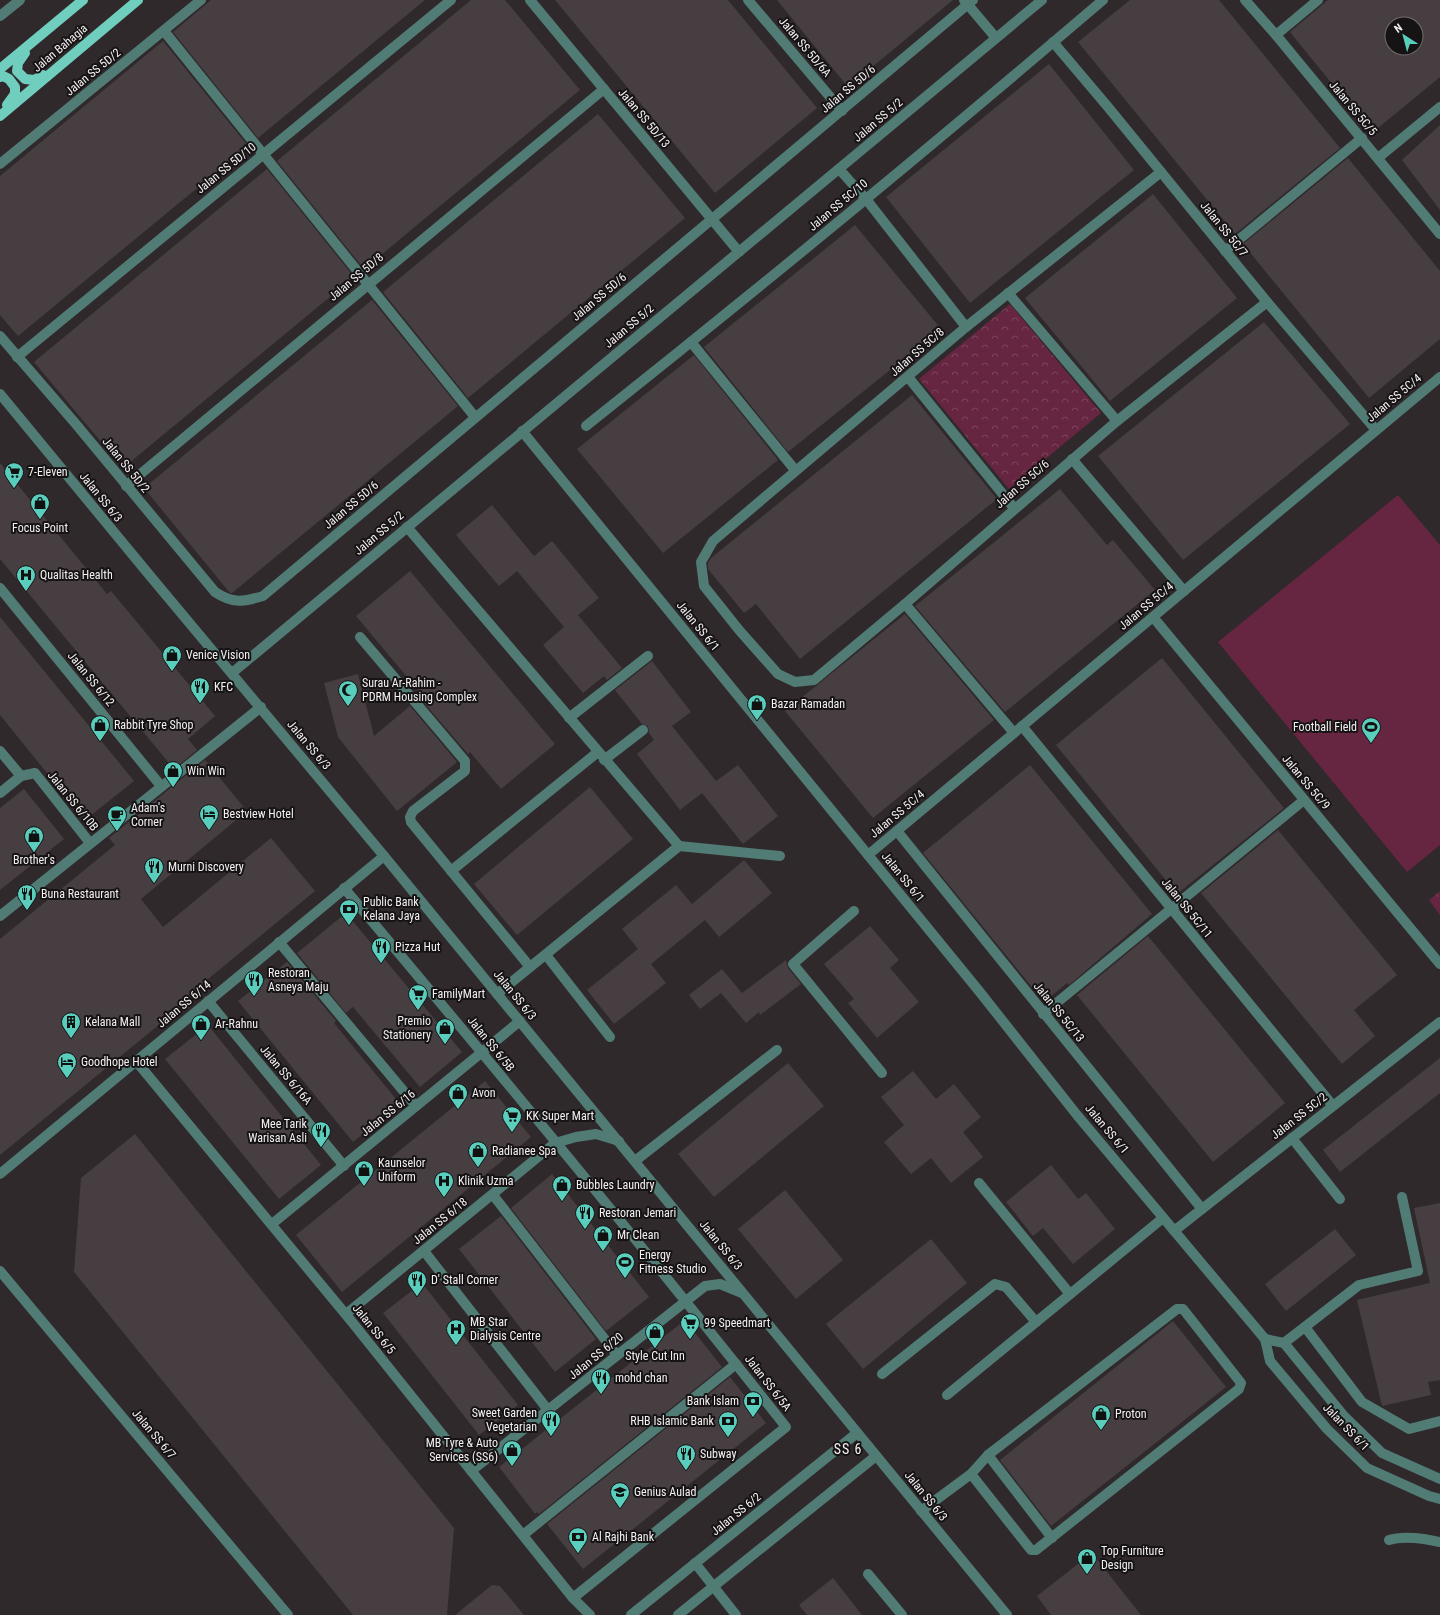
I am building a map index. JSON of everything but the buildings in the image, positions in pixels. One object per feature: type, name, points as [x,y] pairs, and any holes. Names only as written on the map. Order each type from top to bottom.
[{"type":"main road","name":"Jalan Bahagia","points":[[0,69],[83,0]]},
{"type":"main road","name":"Jalan Bahagia","points":[[0,115],[138,0]]},
{"type":"main road","points":[[35,40],[18,63],[17,71],[21,76],[25,79],[34,80],[60,65]]},
{"type":"main road","points":[[0,78],[3,76],[9,79],[15,87],[15,94],[0,115]]},
{"type":"street","points":[[0,16],[20,0]]},
{"type":"street","name":"Jalan SS 5D/2","points":[[0,164],[201,0]]},
{"type":"street","name":"Jalan SS 5D/10","points":[[17,357],[451,0]]},
{"type":"street","name":"Jalan SS 5D/13","points":[[530,0],[738,252]]},
{"type":"street","name":"Jalan SS 5D/6A","points":[[748,0],[842,111]]},
{"type":"street","name":"Jalan SS 5/2","points":[[232,673],[1042,0]]},
{"type":"street","name":"Jalan SS 5C/10","points":[[586,426],[866,199],[1103,0]]},
{"type":"street","name":"Jalan SS 5C/5","points":[[1245,0],[1362,138],[1440,234]]},
{"type":"street","points":[[1276,36],[1318,0]]},
{"type":"street","points":[[968,2],[996,38]]},
{"type":"street","name":"Jalan SS 5D/6","points":[[236,601],[248,601],[263,596],[842,111],[968,2]]},
{"type":"street","points":[[164,31],[475,417]]},
{"type":"street","name":"Jalan SS 5C/7","points":[[1053,42],[1267,302],[1376,430]]},
{"type":"street","name":"Jalan SS 5D/8","points":[[126,486],[604,89]]},
{"type":"street","points":[[1378,158],[1440,107]]},
{"type":"street","points":[[1225,251],[1362,138]]},
{"type":"street","points":[[839,169],[866,199],[966,327]]},
{"type":"street","name":"Jalan SS 5C/8","points":[[795,682],[778,674],[739,630],[704,586],[701,562],[713,541],[966,327],[1161,172]]},
{"type":"street","points":[[1008,293],[1117,421]]},
{"type":"street","name":"Jalan SS 5C/6","points":[[795,682],[814,680],[906,604],[1014,508],[1117,421],[1267,302]]},
{"type":"street","name":"Jalan SS 5D/2","points":[[0,336],[75,423],[215,592],[227,600],[236,601]]},
{"type":"street","points":[[691,342],[796,470]]},
{"type":"street","points":[[908,377],[1014,508]]},
{"type":"street","name":"Jalan SS 5C/4","points":[[868,855],[1440,377]]},
{"type":"street","name":"Jalan SS 6/3","points":[[0,394],[3,405],[261,707],[1007,1615]]},
{"type":"street","name":"Jalan SS 6/1","points":[[522,431],[1077,1114],[1265,1339],[1270,1361],[1327,1429],[1367,1468],[1429,1496],[1440,1498]]},
{"type":"street","points":[[1072,459],[1184,591]]},
{"type":"street","points":[[407,527],[679,846],[780,856]]},
{"type":"street","name":"Jalan SS 6/12","points":[[0,588],[161,786]]},
{"type":"street","points":[[906,604],[1014,734]]},
{"type":"street","name":"Jalan SS 5C/9","points":[[1153,617],[1440,964]]},
{"type":"street","points":[[360,637],[465,761],[465,771],[413,811],[410,817],[411,822],[530,967]]},
{"type":"street","points":[[569,718],[648,656]]},
{"type":"street","points":[[0,916],[261,707]]},
{"type":"street","name":"Jalan SS 5C/11","points":[[1022,726],[1333,1106]]},
{"type":"street","points":[[451,871],[601,756],[643,730]]},
{"type":"street","points":[[0,751],[21,776],[0,793]]},
{"type":"street","name":"Jalan SS 6/10B","points":[[21,776],[35,773],[90,843]]},
{"type":"street","points":[[1043,1014],[1304,800]]},
{"type":"street","name":"Jalan SS 5C/13","points":[[897,831],[1043,1014],[1202,1209]]},
{"type":"street","points":[[498,994],[679,846]]},
{"type":"street","name":"Jalan SS 6/14","points":[[0,1174],[384,856]]},
{"type":"street","name":"Jalan SS 6/5B","points":[[344,888],[482,1052],[555,1143]]},
{"type":"street","points":[[854,911],[793,964],[882,1073]]},
{"type":"street","points":[[279,942],[416,1106]]},
{"type":"street","points":[[546,955],[610,1037]]},
{"type":"street","name":"Jalan SS 6/16A","points":[[208,1001],[344,1166]]},
{"type":"street","name":"Jalan SS 6/16","points":[[272,1224],[520,1021]]},
{"type":"street","name":"Jalan SS 5C/2","points":[[1174,1231],[1440,1022]]},
{"type":"street","points":[[635,1161],[776,1050]]},
{"type":"street","name":"Jalan SS 6/5","points":[[136,1061],[346,1314],[572,1598],[590,1615]]},
{"type":"street","name":"Jalan SS 6/18","points":[[346,1314],[555,1143],[576,1137],[596,1134],[619,1141]]},
{"type":"street","points":[[1292,1138],[1340,1199]]},
{"type":"street","name":"Jalan SS 6/5A","points":[[555,1143],[686,1301],[786,1427],[572,1598]]},
{"type":"street","points":[[979,1184],[1070,1294]]},
{"type":"street","points":[[493,1195],[617,1355]]},
{"type":"street","points":[[1265,1339],[1284,1343],[1359,1285],[1418,1271],[1402,1197]]},
{"type":"street","points":[[947,1395],[1163,1218]]},
{"type":"street","points":[[424,1251],[548,1410]]},
{"type":"street","name":"Jalan SS 6/7","points":[[0,1270],[288,1615]]},
{"type":"street","name":"Jalan SS 6/20","points":[[472,1471],[705,1286],[720,1284],[743,1294]]},
{"type":"street","points":[[882,1374],[995,1284],[1006,1287],[1036,1322]]},
{"type":"street","points":[[921,1511],[971,1474],[988,1455],[1177,1309],[1183,1309],[1241,1383],[1239,1389],[1036,1550],[1031,1550],[971,1474]]},
{"type":"street","points":[[1305,1326],[1362,1402],[1409,1429],[1440,1421]]},
{"type":"street","name":"Jalan SS 6/1","points":[[1284,1343],[1343,1415],[1382,1453],[1440,1479]]},
{"type":"street","points":[[522,1535],[736,1364]]},
{"type":"street","name":"Jalan SS 6/2","points":[[631,1615],[857,1433]]},
{"type":"street","points":[[988,1455],[1052,1538]]},
{"type":"street","points":[[678,1615],[876,1456]]},
{"type":"street","points":[[1389,1540],[1394,1538],[1440,1542]]},
{"type":"street","points":[[696,1563],[737,1614]]},
{"type":"street","points":[[868,1574],[902,1615]]},
{"type":"green space","points":[[1010,304],[1101,413],[1009,489],[919,379]]},
{"type":"green space","name":"Football Field","points":[[1398,495],[1440,545],[1440,845],[1407,872],[1218,642]]},
{"type":"green space","points":[[1440,891],[1440,915],[1429,900]]},
{"type":"place","name":"7-Eleven","points":[[14,489]]},
{"type":"place","name":"Focus Point","points":[[40,520]]},
{"type":"place","name":"Qualitas Health","points":[[26,592]]},
{"type":"place","name":"Venice Vision","points":[[172,672]]},
{"type":"place","name":"KFC","points":[[200,704]]},
{"type":"place","name":"Surau Ar-Rahim - PDRM Housing Complex","points":[[348,707]]},
{"type":"place","name":"Bazar Ramadan","points":[[757,721]]},
{"type":"place","name":"Rabbit Tyre Shop","points":[[100,742]]},
{"type":"place","name":"Football Field","points":[[1371,744]]},
{"type":"place","name":"Win Win","points":[[173,788]]},
{"type":"place","name":"Bestview Hotel","points":[[209,831]]},
{"type":"place","name":"Adam's Corner","points":[[117,832]]},
{"type":"place","name":"Brother's","points":[[34,853]]},
{"type":"place","name":"Murni Discovery","points":[[154,884]]},
{"type":"place","name":"Buna Restaurant","points":[[27,911]]},
{"type":"place","name":"Public Bank Kelana Jaya","points":[[349,926]]},
{"type":"place","name":"Pizza Hut","points":[[381,964]]},
{"type":"place","name":"Restoran Asneya Maju","points":[[254,997]]},
{"type":"place","name":"FamilyMart","points":[[418,1011]]},
{"type":"place","name":"Kelana Mall","points":[[71,1039]]},
{"type":"place","name":"Ar-Rahnu","points":[[201,1041]]},
{"type":"place","name":"Premio Stationery","points":[[445,1045]]},
{"type":"place","name":"Goodhope Hotel","points":[[67,1079]]},
{"type":"place","name":"Avon","points":[[458,1110]]},
{"type":"place","name":"KK Super Mart","points":[[512,1133]]},
{"type":"place","name":"Mee Tarik Warisan Asli","points":[[321,1148]]},
{"type":"place","name":"Radianee Spa","points":[[478,1168]]},
{"type":"place","name":"Kaunselor Uniform","points":[[364,1187]]},
{"type":"place","name":"Klinik Uzma","points":[[444,1198]]},
{"type":"place","name":"Bubbles Laundry","points":[[562,1202]]},
{"type":"place","name":"Restoran Jemari","points":[[585,1230]]},
{"type":"place","name":"Mr Clean","points":[[603,1252]]},
{"type":"place","name":"Energy Fitness Studio","points":[[625,1279]]},
{"type":"place","name":"D' Stall Corner","points":[[417,1297]]},
{"type":"place","name":"99 Speedmart","points":[[690,1340]]},
{"type":"place","name":"MB Star Dialysis Centre","points":[[456,1346]]},
{"type":"place","name":"Style Cut Inn","points":[[655,1349]]},
{"type":"place","name":"mohd chan","points":[[601,1395]]},
{"type":"place","name":"Bank Islam","points":[[753,1418]]},
{"type":"place","name":"Proton","points":[[1101,1431]]},
{"type":"place","name":"Sweet Garden Vegetarian","points":[[551,1437]]},
{"type":"place","name":"RHB Islamic Bank","points":[[728,1438]]},
{"type":"place","name":"MB Tyre & Auto Services (SS6)","points":[[512,1467]]},
{"type":"place","name":"Subway","points":[[686,1471]]},
{"type":"place","name":"Genius Aulad","points":[[620,1509]]},
{"type":"place","name":"Al Rajhi Bank","points":[[578,1554]]},
{"type":"place","name":"Top Furniture Design","points":[[1087,1575]]},
{"type":"district","name":"SS 6","points":[[848,1449]]}]
